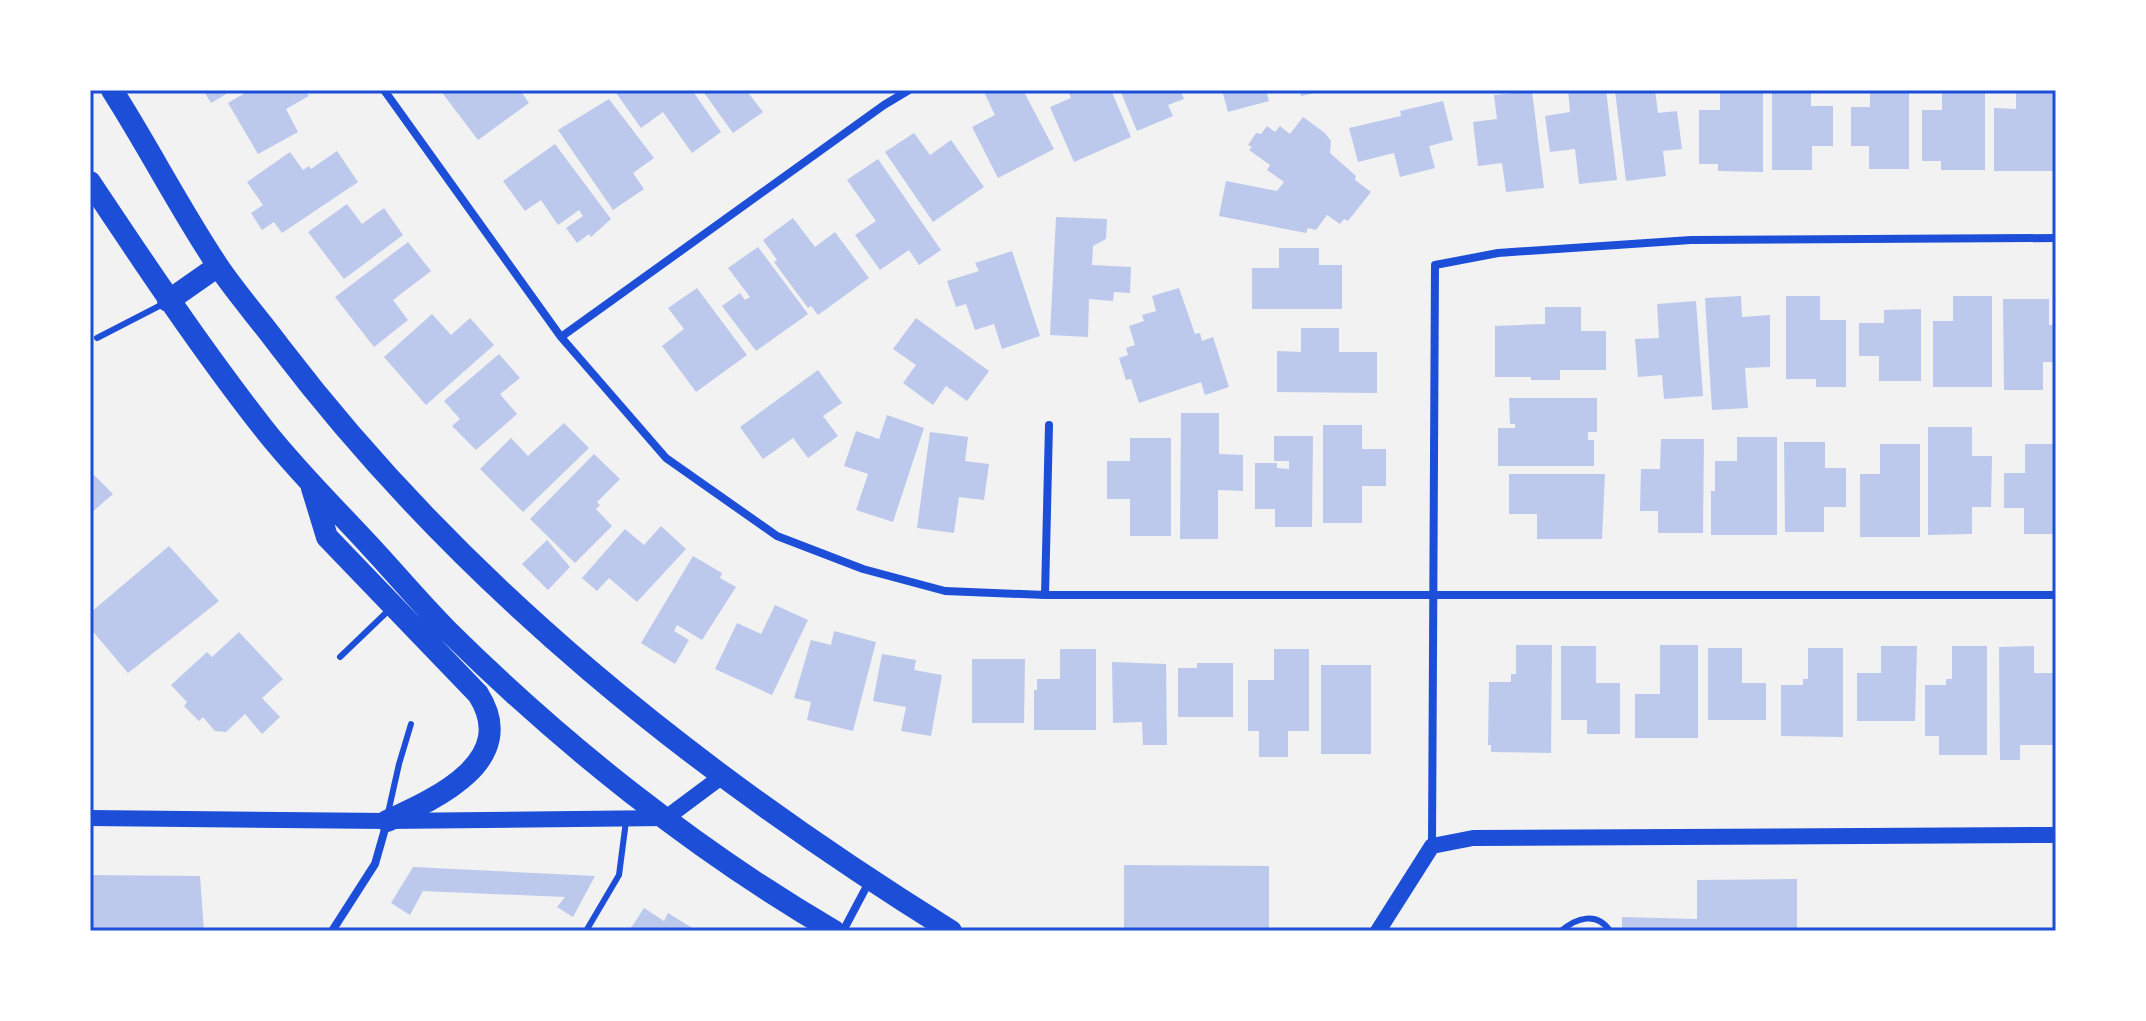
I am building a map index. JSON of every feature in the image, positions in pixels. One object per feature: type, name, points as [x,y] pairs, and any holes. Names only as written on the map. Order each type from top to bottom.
[{"type":"highway","points":[[112,90],[218,266],[319,398],[423,516],[510,602],[721,777],[870,880],[951,931]]},
{"type":"highway","points":[[90,182],[168,301],[265,430],[312,486],[447,630],[544,719],[666,818],[782,901],[834,931]]},
{"type":"highway","points":[[168,301],[218,266]]},
{"type":"highway","points":[[312,486],[327,537],[486,706],[490,733],[484,751],[472,770],[451,789],[387,821]]},
{"type":"main road","points":[[90,818],[626,821],[666,818],[721,777]]},
{"type":"main road","points":[[1378,931],[1432,846],[1491,837],[2056,835]]},
{"type":"street","points":[[384,90],[561,337],[666,458],[777,536],[863,569],[945,591],[1045,595],[2056,595]]},
{"type":"street","points":[[561,337],[909,90]]},
{"type":"street","points":[[1432,846],[1435,265],[1498,253],[1691,240],[2056,238]]},
{"type":"street","points":[[1045,595],[1049,425]]},
{"type":"street","points":[[332,931],[375,864],[387,821]]},
{"type":"street","points":[[843,931],[870,880]]},
{"type":"lane","points":[[97,338],[168,301]]},
{"type":"lane","points":[[340,657],[409,589]]},
{"type":"lane","points":[[387,821],[411,724]]},
{"type":"lane","points":[[586,931],[619,875],[626,821]]},
{"type":"lane","points":[[1561,931],[1581,918],[1601,921],[1610,931]]},
{"type":"building","points":[[203,90],[233,90],[211,103]]},
{"type":"building","points":[[250,90],[305,90],[309,96],[286,109],[298,132],[258,154],[228,103]]},
{"type":"building","points":[[440,90],[520,90],[529,103],[478,140]]},
{"type":"building","points":[[614,90],[692,90],[721,132],[692,153],[663,112],[641,128]]},
{"type":"building","points":[[702,90],[746,90],[763,112],[733,133]]},
{"type":"building","points":[[1023,90],[1054,149],[998,178],[972,127],[995,115],[984,92]]},
{"type":"building","points":[[1068,90],[1111,90],[1131,137],[1074,162],[1050,107],[1071,98]]},
{"type":"building","points":[[1120,90],[1180,90],[1184,99],[1168,105],[1173,116],[1137,131]]},
{"type":"building","points":[[1222,90],[1266,90],[1269,101],[1228,112]]},
{"type":"building","points":[[1300,90],[1323,90],[1323,91],[1301,96]]},
{"type":"building","points":[[1568,90],[1606,90],[1617,180],[1579,184],[1575,149],[1550,152],[1545,116],[1570,112]]},
{"type":"building","points":[[1655,90],[1658,113],[1677,111],[1682,149],[1663,151],[1666,176],[1626,181],[1615,91]]},
{"type":"building","points":[[1720,90],[1763,90],[1763,172],[1718,171],[1718,164],[1699,164],[1699,110],[1720,110]]},
{"type":"building","points":[[1772,90],[1811,90],[1811,106],[1833,106],[1833,146],[1812,146],[1812,170],[1772,170]]},
{"type":"building","points":[[1870,90],[1909,90],[1909,169],[1869,169],[1869,146],[1851,146],[1851,107],[1870,107]]},
{"type":"building","points":[[1942,90],[1985,90],[1985,170],[1941,170],[1941,161],[1922,161],[1922,110],[1942,110]]},
{"type":"building","points":[[2016,90],[2056,90],[2055,171],[1994,171],[1994,108],[2016,109]]},
{"type":"building","points":[[1532,91],[1544,188],[1506,192],[1502,163],[1478,166],[1473,122],[1497,119],[1494,95]]},
{"type":"building","points":[[609,99],[654,158],[633,173],[644,189],[613,210],[558,130]]},
{"type":"building","points":[[1443,101],[1453,140],[1429,146],[1435,168],[1400,177],[1394,153],[1358,162],[1349,128],[1401,116],[1400,111]]},
{"type":"building","points":[[1303,117],[1325,133],[1331,141],[1330,153],[1371,192],[1348,221],[1344,219],[1340,224],[1327,215],[1316,230],[1308,228],[1306,233],[1219,216],[1226,181],[1277,191],[1284,182],[1267,170],[1270,165],[1249,150],[1252,147],[1248,145],[1256,133],[1261,134],[1267,126],[1275,132],[1280,126],[1290,134]]},
{"type":"building","points":[[914,133],[930,155],[951,140],[984,187],[933,222],[885,152]]},
{"type":"building","points":[[555,144],[611,219],[591,237],[589,234],[577,243],[566,228],[583,216],[579,210],[558,225],[541,200],[525,211],[503,181]]},
{"type":"building","points":[[337,151],[358,182],[282,233],[274,222],[262,230],[251,213],[263,205],[247,182],[290,152],[303,170],[309,166],[311,169]]},
{"type":"building","points":[[878,159],[941,250],[919,265],[909,250],[880,270],[855,235],[876,221],[847,180]]},
{"type":"building","points":[[347,204],[362,224],[384,208],[403,235],[344,279],[308,232]]},
{"type":"building","points":[[1056,217],[1107,219],[1106,239],[1093,246],[1092,265],[1131,267],[1130,293],[1114,292],[1113,301],[1089,299],[1088,337],[1050,335]]},
{"type":"building","points":[[793,218],[815,247],[835,232],[869,278],[818,315],[811,306],[808,308],[774,262],[777,260],[763,240]]},
{"type":"building","points":[[408,242],[431,271],[393,300],[408,320],[374,347],[335,297]]},
{"type":"building","points":[[758,247],[808,314],[756,351],[722,306],[740,293],[745,300],[750,297],[728,268]]},
{"type":"building","points":[[1279,248],[1319,248],[1319,265],[1342,265],[1342,309],[1252,309],[1252,268],[1279,268]]},
{"type":"building","points":[[1012,251],[1040,336],[1002,349],[994,324],[975,330],[966,304],[956,307],[947,281],[979,271],[975,263]]},
{"type":"building","points":[[697,288],[747,355],[696,392],[662,346],[684,329],[668,308]]},
{"type":"building","points":[[1179,288],[1195,334],[1200,333],[1202,341],[1213,337],[1229,387],[1205,395],[1201,382],[1139,403],[1131,379],[1126,380],[1119,358],[1128,355],[1126,348],[1135,345],[1129,326],[1144,321],[1142,315],[1156,311],[1152,296]]},
{"type":"building","points":[[1741,296],[1742,317],[1770,315],[1770,367],[1745,368],[1748,408],[1712,410],[1705,298]]},
{"type":"building","points":[[1786,296],[1820,296],[1820,320],[1846,320],[1846,387],[1816,387],[1816,379],[1786,379]]},
{"type":"building","points":[[1953,296],[1992,296],[1992,387],[1933,387],[1933,321],[1953,321]]},
{"type":"building","points":[[2003,299],[2049,299],[2049,325],[2056,325],[2056,362],[2043,362],[2043,390],[2004,390]]},
{"type":"building","points":[[1696,301],[1703,396],[1664,399],[1662,375],[1638,377],[1635,339],[1659,338],[1657,304]]},
{"type":"building","points":[[1545,307],[1581,307],[1581,331],[1606,331],[1606,370],[1560,370],[1560,380],[1495,377],[1495,326],[1545,324]]},
{"type":"building","points":[[1921,309],[1921,381],[1879,381],[1879,356],[1859,356],[1859,323],[1884,323],[1884,310]]},
{"type":"building","points":[[432,314],[451,335],[470,318],[494,345],[426,405],[384,357]]},
{"type":"building","points":[[916,318],[989,371],[967,401],[946,386],[933,405],[903,383],[916,365],[893,349]]},
{"type":"building","points":[[1301,328],[1339,328],[1339,352],[1377,352],[1377,393],[1277,392],[1277,351],[1301,352]]},
{"type":"building","points":[[499,354],[520,378],[500,394],[517,414],[476,450],[452,426],[460,419],[444,401]]},
{"type":"building","points":[[818,370],[842,403],[823,416],[838,436],[808,458],[793,438],[763,459],[740,427]]},
{"type":"building","points":[[1509,398],[1597,398],[1597,432],[1588,432],[1588,440],[1594,440],[1594,466],[1498,466],[1498,428],[1515,428],[1515,424],[1510,424]]},
{"type":"building","points":[[1181,413],[1219,413],[1219,454],[1243,455],[1243,491],[1218,490],[1218,539],[1180,539]]},
{"type":"building","points":[[887,415],[924,428],[893,522],[856,510],[868,474],[844,466],[856,431],[879,439]]},
{"type":"building","points":[[564,423],[589,448],[523,512],[480,469],[511,438],[528,456]]},
{"type":"building","points":[[1323,425],[1362,425],[1362,449],[1386,449],[1386,486],[1362,486],[1362,523],[1323,523]]},
{"type":"building","points":[[1928,427],[1972,427],[1972,456],[1992,456],[1991,507],[1972,507],[1972,534],[1928,535]]},
{"type":"building","points":[[930,432],[968,437],[965,461],[989,464],[984,500],[959,497],[954,533],[917,528]]},
{"type":"building","points":[[1274,436],[1313,436],[1312,527],[1275,527],[1275,509],[1255,509],[1255,463],[1277,463],[1277,468],[1289,469],[1289,461],[1274,461]]},
{"type":"building","points":[[1737,437],[1777,437],[1777,535],[1711,535],[1715,461],[1737,461]]},
{"type":"building","points":[[1130,438],[1171,438],[1171,536],[1130,536],[1130,499],[1107,499],[1107,461],[1130,461]]},
{"type":"building","points":[[1661,439],[1704,439],[1703,533],[1658,533],[1658,511],[1640,511],[1641,469],[1660,469]]},
{"type":"building","points":[[1784,442],[1825,442],[1825,468],[1846,468],[1846,507],[1824,507],[1824,532],[1785,532]]},
{"type":"building","points":[[1880,444],[1920,444],[1920,537],[1860,537],[1860,474],[1880,474]]},
{"type":"building","points":[[2025,444],[2056,444],[2056,534],[2024,534],[2024,508],[2004,508],[2004,473],[2025,473]]},
{"type":"building","points":[[594,454],[620,479],[597,502],[600,505],[596,509],[612,526],[575,563],[530,519]]},
{"type":"building","points":[[90,471],[113,494],[90,514]]},
{"type":"building","points":[[1509,474],[1605,474],[1602,539],[1537,539],[1537,514],[1509,514]]},
{"type":"building","points":[[661,526],[686,549],[637,602],[609,578],[597,591],[582,578],[625,529],[644,545]]},
{"type":"building","points":[[547,540],[570,567],[548,590],[522,564]]},
{"type":"building","points":[[169,546],[219,601],[128,673],[90,628],[90,613]]},
{"type":"building","points":[[693,556],[722,573],[720,578],[736,587],[702,640],[677,625],[674,631],[689,640],[675,664],[641,643]]},
{"type":"building","points":[[775,605],[808,620],[772,695],[715,669],[737,623],[761,634]]},
{"type":"building","points":[[834,631],[876,642],[853,731],[807,720],[811,702],[794,698],[811,640],[831,645]]},
{"type":"building","points":[[239,632],[283,679],[262,698],[280,717],[262,734],[245,714],[226,732],[215,731],[203,717],[199,721],[184,706],[187,702],[171,685],[207,652],[212,657]]},
{"type":"building","points":[[1516,645],[1552,645],[1551,753],[1491,752],[1491,745],[1488,745],[1489,682],[1511,682],[1511,674],[1516,674]]},
{"type":"building","points":[[1660,645],[1698,645],[1698,738],[1635,738],[1635,694],[1660,694]]},
{"type":"building","points":[[1561,646],[1596,646],[1596,683],[1620,683],[1620,734],[1587,734],[1587,720],[1561,720]]},
{"type":"building","points":[[1881,646],[1917,646],[1915,721],[1857,721],[1857,673],[1881,673]]},
{"type":"building","points":[[1952,646],[1987,646],[1987,755],[1939,755],[1939,736],[1925,736],[1925,685],[1946,685],[1946,679],[1952,679]]},
{"type":"building","points":[[2034,646],[2034,673],[2056,673],[2056,745],[2020,745],[2020,760],[2000,760],[1999,647]]},
{"type":"building","points":[[1708,648],[1742,648],[1742,683],[1766,683],[1766,720],[1708,720]]},
{"type":"building","points":[[1808,648],[1843,648],[1843,737],[1781,736],[1781,685],[1803,685],[1803,679],[1808,679]]},
{"type":"building","points":[[1060,649],[1096,649],[1096,730],[1034,730],[1037,679],[1060,679]]},
{"type":"building","points":[[1274,649],[1309,649],[1309,731],[1288,731],[1288,757],[1259,757],[1259,731],[1248,731],[1248,680],[1274,680]]},
{"type":"building","points":[[882,654],[916,660],[914,670],[942,675],[931,736],[901,731],[906,707],[873,701]]},
{"type":"building","points":[[972,659],[1025,659],[1024,723],[972,723]]},
{"type":"building","points":[[1112,662],[1166,664],[1167,745],[1143,745],[1142,722],[1113,723]]},
{"type":"building","points":[[1197,663],[1233,663],[1233,717],[1178,717],[1178,668],[1197,668]]},
{"type":"building","points":[[1321,665],[1371,665],[1371,754],[1321,754]]},
{"type":"building","points":[[1124,865],[1269,866],[1269,931],[1124,931]]},
{"type":"building","points":[[413,867],[595,876],[573,917],[557,907],[565,897],[423,891],[410,915],[391,903]]},
{"type":"building","points":[[90,875],[200,876],[204,931],[90,931]]},
{"type":"building","points":[[1797,879],[1797,931],[1622,931],[1622,917],[1697,919],[1697,880]]},
{"type":"building","points":[[644,908],[664,921],[668,913],[697,931],[629,931]]}]
